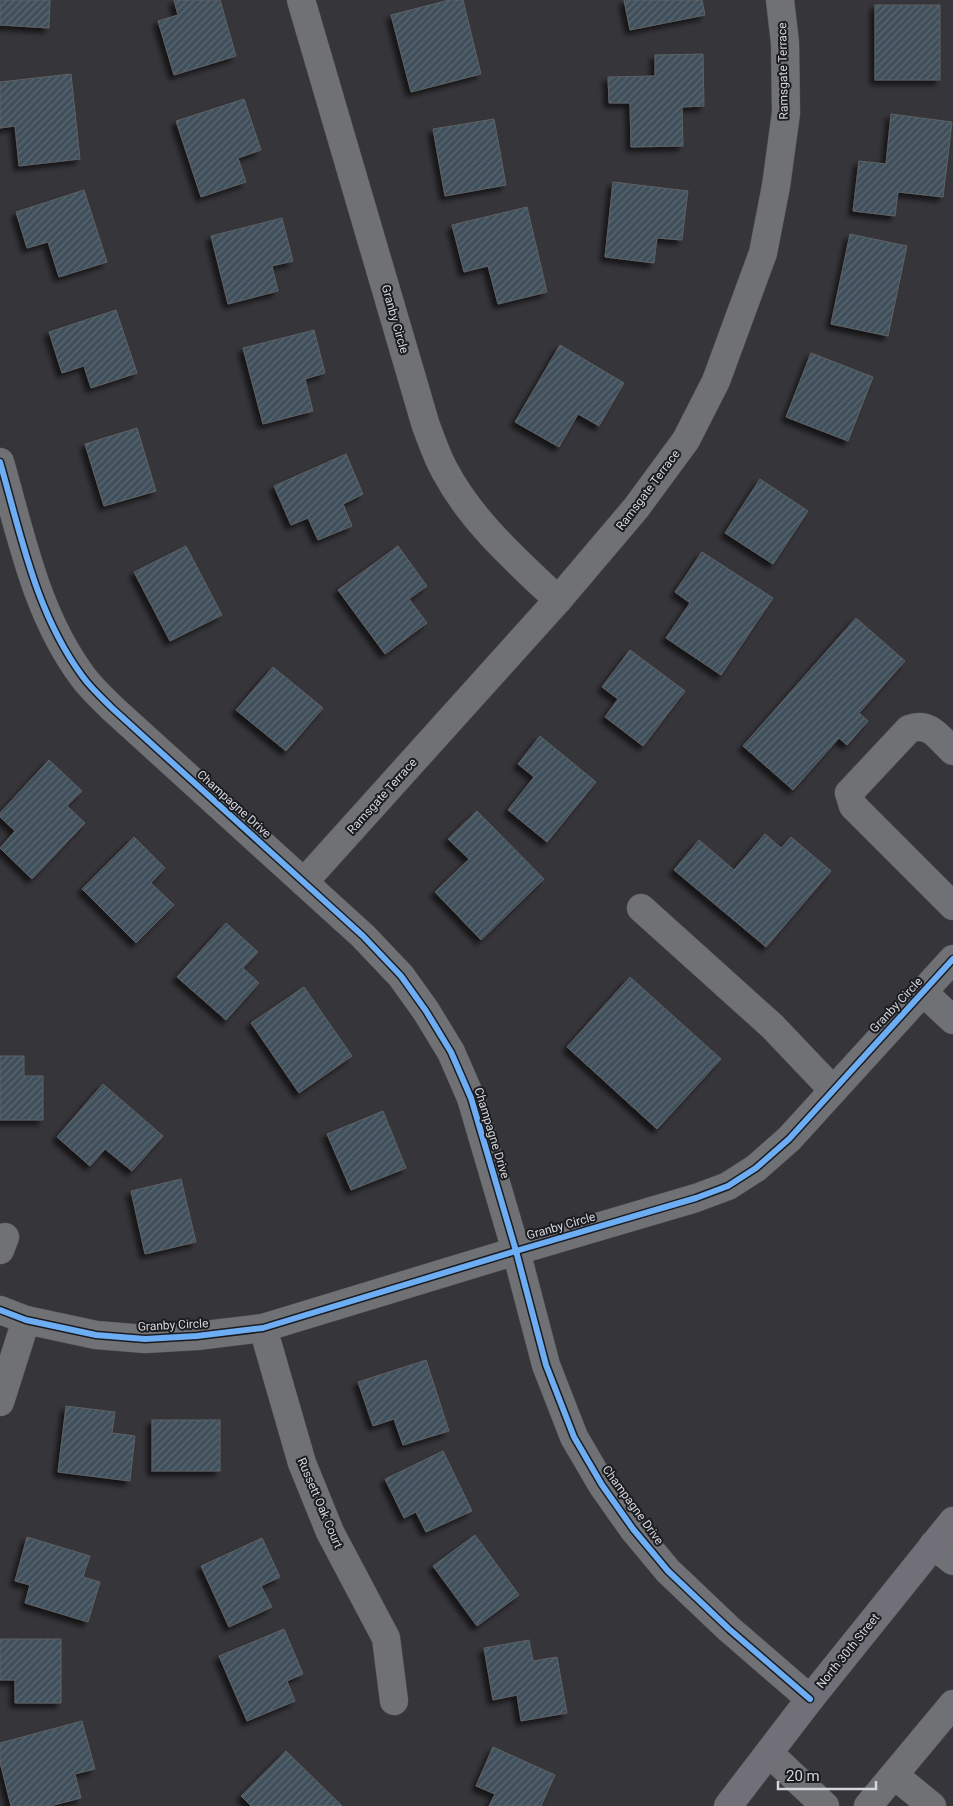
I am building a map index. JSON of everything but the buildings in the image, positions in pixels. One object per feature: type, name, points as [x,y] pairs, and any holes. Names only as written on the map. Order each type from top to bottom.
[{"type":"main road","name":"North 30th Street","points":[[728,1806],[810,1699],[943,1553],[953,1521]]},
{"type":"street","name":"Granby Circle","points":[[300,0],[426,426],[445,471],[468,508],[497,542],[558,600]]},
{"type":"street","name":"Ramsgate Terrace","points":[[304,882],[558,600],[636,508],[686,440],[716,381],[763,253],[776,186],[786,113],[785,43],[780,0]]},
{"type":"street","name":"Champagne Drive","points":[[0,462],[45,612],[62,646],[84,678],[112,708],[363,936],[401,976],[426,1011],[451,1052],[471,1098],[516,1251],[546,1365],[574,1437],[602,1485],[633,1529],[668,1571],[729,1629],[810,1699]]},
{"type":"street","points":[[953,751],[930,729],[917,726],[909,729],[849,793],[852,806],[953,906]]},
{"type":"street","points":[[640,908],[772,1026],[833,1090]]},
{"type":"street","name":"Granby Circle","points":[[0,1310],[26,1320],[96,1335],[145,1339],[197,1336],[263,1328],[696,1198],[728,1186],[756,1168],[789,1139],[953,959]]},
{"type":"street","points":[[923,992],[953,1020]]},
{"type":"street","points":[[0,1402],[26,1320]]},
{"type":"street","name":"Russett Oak Court","points":[[263,1328],[302,1463],[330,1532],[386,1638],[394,1702]]},
{"type":"street","points":[[868,1806],[953,1704]]},
{"type":"street","points":[[769,1753],[825,1806]]},
{"type":"street","points":[[894,1774],[932,1806]]},
{"type":"cycle path","points":[[0,462],[23,545],[42,601],[67,653],[83,677],[112,708],[363,936],[401,976],[426,1011],[451,1052],[471,1098],[516,1251],[546,1365],[574,1437],[602,1485],[633,1529],[668,1571],[729,1629],[810,1699]]},
{"type":"cycle path","points":[[0,1310],[26,1320],[96,1335],[145,1339],[197,1336],[263,1328],[696,1198],[728,1186],[756,1168],[789,1139],[953,959]]}]
